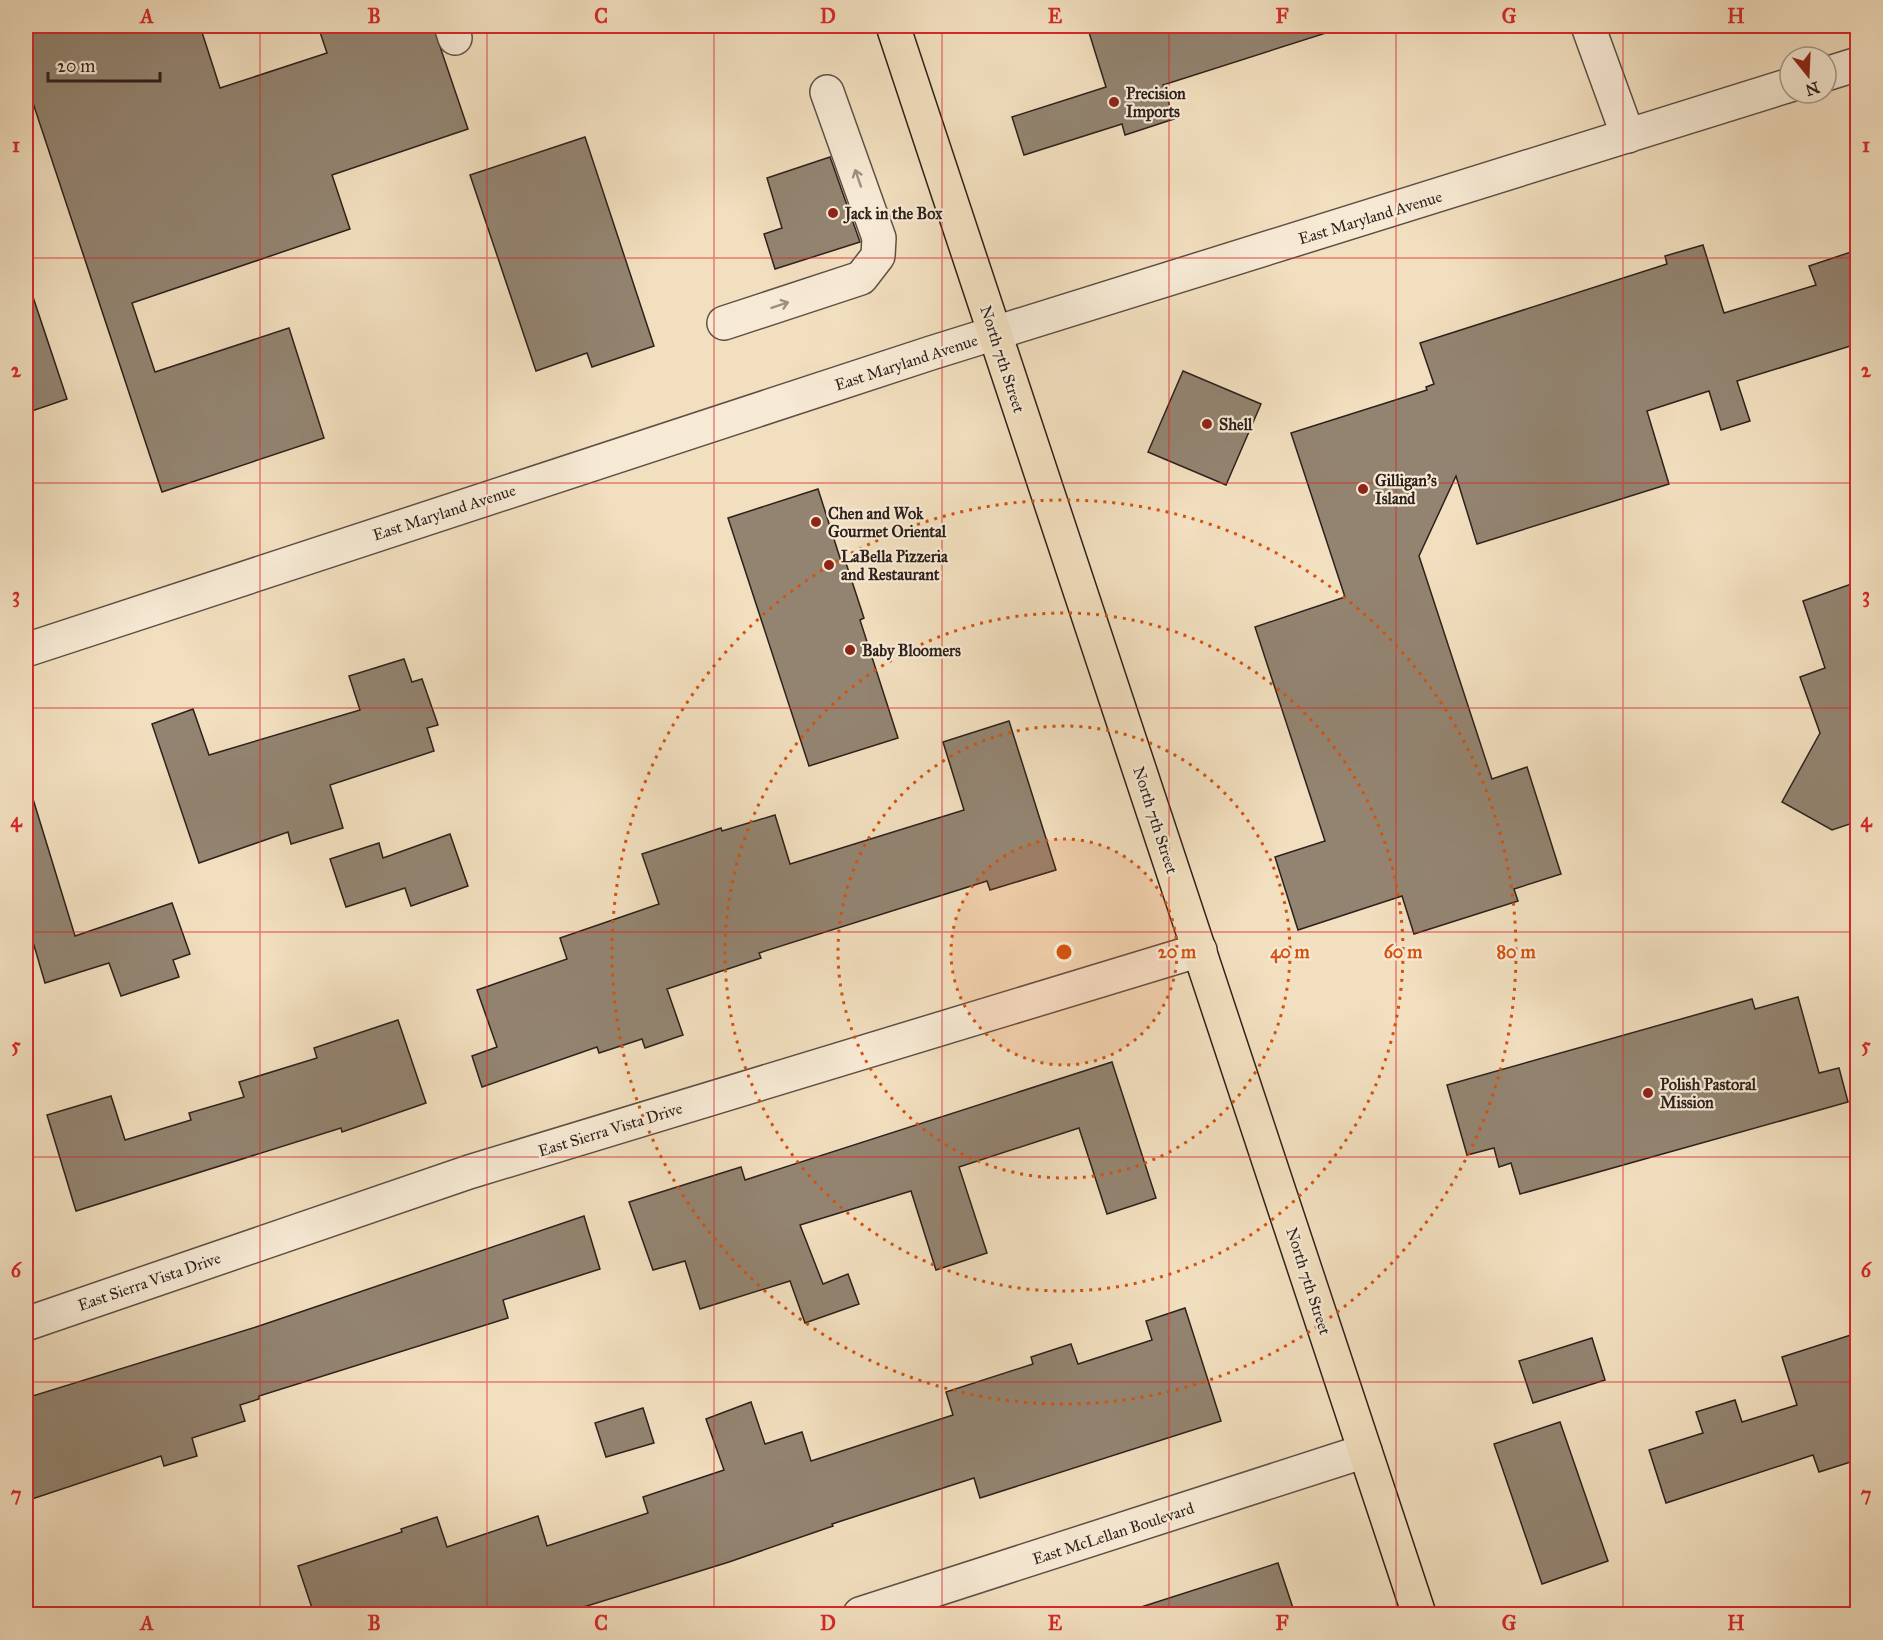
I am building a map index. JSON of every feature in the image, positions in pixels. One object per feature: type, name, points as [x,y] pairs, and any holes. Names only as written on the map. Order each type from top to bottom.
[{"type":"main road","name":"North 7th Street","points":[[894,26],[1419,1614]]},
{"type":"street","points":[[1588,26],[1628,136]]},
{"type":"street","points":[[1838,70],[1857,64]]},
{"type":"street","name":"East Maryland Avenue","points":[[26,650],[994,333],[1778,89]]},
{"type":"street","points":[[724,323],[861,278],[878,256],[879,238],[827,92]]},
{"type":"street","name":"East Sierra Vista Drive","points":[[26,1324],[469,1172],[1200,950]]},
{"type":"street","name":"East McLellan Boulevard","points":[[860,1614],[1365,1451]]},
{"type":"building","points":[[26,26],[200,26],[220,88],[327,53],[318,26],[433,26],[468,129],[332,175],[350,229],[132,303],[155,372],[289,328],[324,438],[162,492],[26,82]]},
{"type":"building","name":"Precision Imports","points":[[1087,26],[1328,26],[1329,32],[1163,85],[1174,119],[1125,135],[1122,124],[1024,155],[1012,117],[1106,87]]},
{"type":"building","points":[[585,137],[654,346],[592,367],[587,353],[536,371],[470,175]]},
{"type":"building","name":"Jack in the Box","points":[[830,157],[860,242],[775,269],[764,234],[782,228],[767,178]]},
{"type":"building","points":[[1703,245],[1724,313],[1816,285],[1809,266],[1857,250],[1857,344],[1737,381],[1750,421],[1721,430],[1709,391],[1647,411],[1669,484],[1477,544],[1456,476],[1419,556],[1492,779],[1527,767],[1561,874],[1514,889],[1518,901],[1414,934],[1402,896],[1298,930],[1275,857],[1325,841],[1255,627],[1345,597],[1291,433],[1427,390],[1426,387],[1434,384],[1420,343],[1667,264],[1665,256]]},
{"type":"building","points":[[31,291],[67,399],[26,413],[26,292]]},
{"type":"building","points":[[1183,371],[1261,404],[1226,485],[1148,452]]},
{"type":"building","points":[[818,489],[841,561],[845,560],[864,618],[860,620],[898,738],[809,766],[728,518]]},
{"type":"building","points":[[1857,582],[1857,814],[1853,823],[1832,830],[1782,802],[1820,733],[1800,677],[1825,668],[1803,601]]},
{"type":"building","points":[[404,659],[412,682],[422,679],[438,725],[427,728],[434,751],[330,785],[343,828],[291,844],[288,832],[199,863],[152,724],[193,709],[209,755],[360,710],[349,676]]},
{"type":"building","points":[[1009,721],[1056,870],[990,890],[987,881],[759,953],[761,958],[667,989],[683,1035],[645,1048],[642,1039],[599,1053],[597,1047],[482,1087],[472,1056],[497,1047],[477,990],[567,959],[560,938],[659,904],[642,854],[721,828],[722,831],[775,815],[790,864],[964,810],[943,742]]},
{"type":"building","points":[[33,799],[75,936],[172,903],[190,954],[173,960],[179,977],[121,996],[109,963],[45,983],[26,918],[26,800]]},
{"type":"building","points":[[450,834],[468,886],[411,906],[405,888],[346,907],[330,859],[379,843],[383,858]]},
{"type":"building","name":"Polish Pastoral Mission","points":[[1798,997],[1819,1073],[1839,1068],[1848,1102],[1520,1194],[1511,1163],[1499,1167],[1494,1148],[1467,1155],[1447,1085],[1752,999],[1755,1009]]},
{"type":"building","points":[[398,1020],[426,1103],[342,1132],[341,1128],[76,1211],[47,1115],[111,1096],[125,1140],[191,1120],[189,1113],[244,1097],[239,1082],[317,1058],[314,1048]]},
{"type":"building","points":[[1112,1062],[1156,1198],[1107,1214],[1079,1128],[959,1167],[987,1253],[936,1270],[911,1191],[800,1225],[823,1284],[848,1274],[859,1304],[805,1323],[790,1281],[700,1309],[685,1261],[653,1270],[629,1202],[741,1167],[745,1180]]},
{"type":"building","points":[[584,1216],[600,1269],[503,1300],[508,1318],[259,1396],[259,1399],[240,1405],[245,1421],[192,1438],[197,1456],[164,1466],[161,1456],[26,1501],[26,1398],[259,1326]]},
{"type":"building","points":[[1185,1308],[1221,1421],[980,1498],[974,1478],[832,1524],[833,1526],[729,1562],[561,1614],[314,1614],[298,1566],[402,1532],[401,1529],[437,1517],[447,1547],[538,1516],[547,1546],[648,1513],[643,1497],[724,1470],[706,1419],[751,1402],[765,1444],[802,1432],[811,1461],[953,1415],[946,1392],[1033,1364],[1031,1357],[1071,1344],[1078,1364],[1152,1340],[1146,1321]]},
{"type":"building","points":[[1857,1333],[1857,1460],[1819,1472],[1813,1455],[1666,1503],[1649,1450],[1703,1433],[1696,1412],[1735,1400],[1742,1422],[1797,1405],[1782,1357]]},
{"type":"building","points":[[1592,1338],[1605,1380],[1533,1403],[1519,1361]]},
{"type":"building","points":[[643,1408],[654,1443],[606,1457],[595,1423]]},
{"type":"building","points":[[1560,1422],[1608,1561],[1542,1584],[1494,1444]]},
{"type":"building","points":[[1278,1563],[1295,1614],[1139,1614],[1138,1608]]},
{"type":"place","name":"Precision Imports","points":[[1114,102]]},
{"type":"place","name":"Jack in the Box","points":[[833,213]]},
{"type":"place","name":"Shell","points":[[1207,424]]},
{"type":"place","name":"Gilligan's Island","points":[[1363,489]]},
{"type":"place","name":"Chen and Wok Gourmet Oriental","points":[[816,522]]},
{"type":"place","name":"LaBella Pizzeria and Restaurant","points":[[829,565]]},
{"type":"place","name":"Baby Bloomers","points":[[850,650]]},
{"type":"place","name":"Polish Pastoral Mission","points":[[1648,1093]]}]
